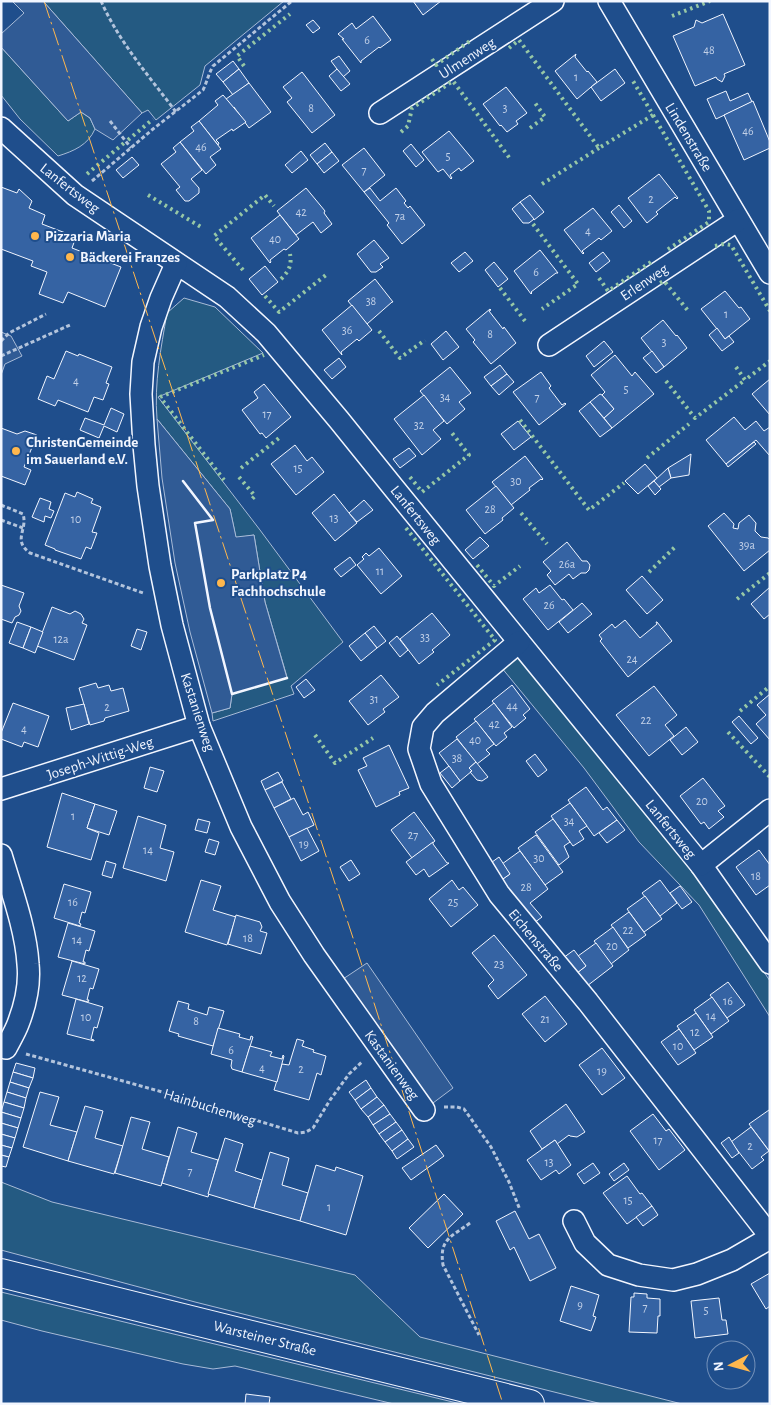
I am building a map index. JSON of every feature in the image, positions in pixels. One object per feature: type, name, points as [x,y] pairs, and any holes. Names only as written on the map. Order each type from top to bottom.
[{"type":"main road","name":"Warsteiner Straße","points":[[1,1273],[530,1404]]},
{"type":"street","name":"Ulmenweg","points":[[380,113],[554,1]]},
{"type":"street","name":"Lindenstraße","points":[[608,1],[770,272]]},
{"type":"street","name":"Lanfertsweg","points":[[1,128],[75,195],[227,297],[266,333],[340,420],[701,865],[770,963]]},
{"type":"street","name":"Erlenweg","points":[[549,345],[738,220]]},
{"type":"street","name":"Kastanienweg","points":[[176,264],[151,327],[143,362],[141,394],[148,486],[160,566],[172,625],[199,726],[241,827],[280,902],[314,955],[424,1110]]},
{"type":"street","name":"Eichenstraße","points":[[519,642],[435,713],[423,728],[419,750],[431,784],[498,894],[588,1002],[770,1237],[732,1260],[697,1274],[673,1280],[639,1275],[608,1265],[585,1242],[574,1221]]},
{"type":"street","name":"Joseph-Wittig-Weg","points":[[1,789],[199,726]]},
{"type":"street","points":[[701,865],[770,810]]},
{"type":"street","points":[[1,856],[19,918],[28,965],[28,981],[24,1006],[18,1024],[6,1048]]},
{"type":"path","points":[[101,1],[122,41],[176,112]]},
{"type":"path","points":[[75,195],[203,90],[213,66],[292,1]]},
{"type":"path","points":[[110,120],[131,148]]},
{"type":"path","points":[[1,341],[9,333],[46,314]]},
{"type":"path","points":[[1,356],[70,324]]},
{"type":"path","points":[[1,505],[23,514],[25,520],[21,543],[24,549],[30,553],[167,602]]},
{"type":"path","points":[[1,520],[23,528]]},
{"type":"path","name":"Hainbuchenweg","points":[[6,1048],[166,1093],[298,1133],[306,1132],[313,1128],[349,1074],[380,1048]]},
{"type":"path","points":[[424,1110],[447,1106],[457,1106],[464,1109],[491,1147],[509,1182],[520,1210]]},
{"type":"path","points":[[470,1223],[445,1241],[441,1249],[443,1265],[479,1335]]},
{"type":"shaded area","points":[[12,1],[43,1],[142,113],[113,140],[95,129],[90,118],[81,112],[68,121],[1,47],[1,34],[24,13]]},
{"type":"shaded area","points":[[43,1],[284,1],[205,66],[200,85],[156,120],[148,110],[142,113]]},
{"type":"shaded area","points":[[1,47],[68,121],[81,112],[90,118],[95,129],[89,139],[75,149],[58,156],[20,119],[1,95]]},
{"type":"shaded area","points":[[184,298],[215,307],[263,353],[158,397],[343,642],[291,686],[294,694],[213,721],[212,713],[230,708],[232,694],[287,677],[265,602],[254,535],[236,538],[230,509],[157,419],[157,379],[167,313]]},
{"type":"shaded area","points":[[1,332],[11,336],[22,356],[5,364],[1,375]]},
{"type":"shaded area","name":"Parkplatz P4 Fachhochschule","points":[[157,419],[230,509],[236,537],[254,535],[265,602],[287,678],[232,694],[230,708],[212,713],[190,632],[175,563],[162,478]]},
{"type":"shaded area","points":[[520,652],[698,873],[770,981],[770,1017],[699,905],[639,842],[584,768],[501,667]]},
{"type":"shaded area","points":[[367,963],[453,1088],[429,1106],[343,979]]},
{"type":"shaded area","points":[[1,1182],[52,1202],[355,1275],[420,1337],[682,1404],[602,1404],[195,1302],[1,1250]]},
{"type":"shaded area","points":[[1,1292],[461,1404],[394,1404],[235,1366],[213,1369],[183,1364],[42,1331],[1,1320]]},
{"type":"building","points":[[413,1],[441,1],[423,15]]},
{"type":"building","points":[[723,14],[745,65],[724,74],[722,82],[716,77],[695,86],[673,36],[694,27],[696,20],[702,23]]},
{"type":"building","points":[[373,16],[391,40],[379,47],[361,63],[342,39],[344,39],[338,34],[352,23],[356,29]]},
{"type":"building","points":[[313,20],[320,28],[313,33],[306,25]]},
{"type":"building","points":[[576,54],[575,57],[597,82],[577,99],[555,71]]},
{"type":"building","points":[[339,56],[350,71],[343,77],[331,61]]},
{"type":"building","points":[[233,61],[239,69],[223,82],[216,74]]},
{"type":"building","points":[[239,69],[249,83],[233,95],[223,82]]},
{"type":"building","points":[[337,69],[350,84],[341,91],[329,76]]},
{"type":"building","points":[[615,69],[625,83],[601,101],[591,87]]},
{"type":"building","points":[[302,72],[335,115],[312,133],[287,102],[292,98],[283,87]]},
{"type":"building","points":[[249,83],[271,112],[249,128],[226,99]]},
{"type":"building","points":[[506,87],[527,113],[516,121],[518,124],[507,132],[483,104]]},
{"type":"building","points":[[726,91],[730,101],[748,93],[752,102],[716,119],[707,99]]},
{"type":"building","points":[[223,95],[246,122],[216,140],[219,143],[218,145],[199,121],[218,105],[215,101]]},
{"type":"building","points":[[753,101],[770,142],[770,148],[744,160],[724,115]]},
{"type":"building","points":[[199,121],[221,149],[210,157],[216,165],[206,174],[180,142],[194,131],[191,127]]},
{"type":"building","points":[[449,131],[474,161],[461,171],[459,168],[450,175],[451,179],[443,169],[438,172],[422,152]]},
{"type":"building","points":[[180,142],[202,170],[191,179],[199,188],[199,193],[189,201],[185,201],[176,190],[180,187],[161,164],[176,152],[173,148]]},
{"type":"building","points":[[325,143],[332,152],[317,164],[310,155]]},
{"type":"building","points":[[411,144],[424,160],[416,167],[403,151]]},
{"type":"building","points":[[364,148],[385,175],[364,192],[342,165]]},
{"type":"building","points":[[301,151],[308,160],[292,173],[285,165]]},
{"type":"building","points":[[332,152],[339,161],[324,173],[317,164]]},
{"type":"building","points":[[132,157],[139,165],[123,178],[116,170]]},
{"type":"building","points":[[659,174],[678,198],[675,197],[656,212],[658,214],[647,223],[628,198]]},
{"type":"building","points":[[1,187],[17,193],[19,189],[32,201],[29,208],[45,215],[42,224],[76,237],[72,248],[121,267],[105,307],[68,292],[63,303],[39,294],[47,272],[31,266],[33,261],[1,249]]},
{"type":"building","points":[[306,188],[325,211],[324,213],[332,224],[321,233],[313,222],[296,235],[277,211]]},
{"type":"building","points":[[370,188],[380,201],[396,188],[406,201],[404,203],[408,208],[410,206],[425,225],[402,244],[387,225],[389,223],[364,192]]},
{"type":"building","points":[[530,195],[544,212],[534,220],[520,202]]},
{"type":"building","points":[[520,202],[534,219],[529,223],[523,223],[512,209]]},
{"type":"building","points":[[619,205],[632,221],[624,228],[611,212]]},
{"type":"building","points":[[593,208],[612,231],[582,251],[583,254],[564,230]]},
{"type":"building","points":[[280,215],[299,239],[270,260],[270,263],[251,238]]},
{"type":"building","points":[[374,240],[389,258],[380,264],[383,267],[376,272],[371,272],[357,254]]},
{"type":"building","points":[[540,250],[558,273],[531,292],[531,294],[514,271]]},
{"type":"building","points":[[465,252],[473,261],[459,272],[451,263]]},
{"type":"building","points":[[603,252],[610,261],[596,272],[589,263]]},
{"type":"building","points":[[494,262],[508,279],[498,287],[485,270]]},
{"type":"building","points":[[265,266],[278,282],[262,295],[249,279]]},
{"type":"building","points":[[375,279],[393,302],[367,324],[348,301]]},
{"type":"building","points":[[725,291],[750,319],[725,339],[701,309]]},
{"type":"building","points":[[352,305],[372,330],[341,352],[342,355],[322,330]]},
{"type":"building","points":[[490,309],[489,311],[516,343],[491,364],[473,342],[475,340],[466,329]]},
{"type":"building","points":[[663,320],[687,348],[664,367],[641,338]]},
{"type":"building","points":[[717,328],[725,339],[729,336],[734,342],[722,351],[709,335]]},
{"type":"building","points":[[446,331],[459,347],[443,360],[431,344]]},
{"type":"building","points":[[604,341],[613,352],[594,367],[586,356]]},
{"type":"building","points":[[66,351],[112,367],[106,383],[109,384],[103,400],[94,397],[88,412],[58,400],[55,406],[38,399],[47,376],[54,379]]},
{"type":"building","points":[[652,351],[664,367],[656,373],[643,358]]},
{"type":"building","points":[[615,355],[632,376],[635,372],[654,394],[612,428],[604,418],[614,409],[602,395],[605,392],[591,375]]},
{"type":"building","points":[[339,358],[346,367],[332,379],[324,370]]},
{"type":"building","points":[[500,365],[507,374],[491,386],[484,377]]},
{"type":"building","points":[[450,367],[471,393],[459,402],[465,409],[447,424],[420,391]]},
{"type":"building","points":[[541,372],[551,386],[549,388],[562,405],[566,404],[539,425],[513,392]]},
{"type":"building","points":[[507,374],[514,382],[499,395],[491,386]]},
{"type":"building","points":[[770,379],[770,415],[752,394]]},
{"type":"building","points":[[264,384],[291,417],[266,438],[262,433],[260,434],[242,410],[258,398],[254,392]]},
{"type":"building","points":[[600,394],[614,409],[604,418],[590,402]]},
{"type":"building","points":[[424,395],[444,421],[433,430],[441,439],[422,455],[394,419]]},
{"type":"building","points":[[590,402],[612,428],[600,437],[579,411]]},
{"type":"building","points":[[111,408],[124,414],[117,432],[104,426],[99,438],[80,430],[85,418],[104,425]]},
{"type":"building","points":[[734,417],[745,430],[756,421],[764,431],[770,427],[770,456],[756,440],[726,464],[706,440]]},
{"type":"building","points":[[518,421],[531,437],[514,450],[501,434]]},
{"type":"building","name":"ChristenGemeinde im Sauerland e.V.","points":[[1,428],[17,434],[25,431],[37,435],[24,467],[31,470],[25,485],[1,476]]},
{"type":"building","points":[[754,442],[756,444],[728,467],[726,464]]},
{"type":"building","points":[[295,445],[307,461],[312,457],[324,472],[296,495],[271,464]]},
{"type":"building","points":[[409,448],[416,456],[400,468],[393,459]]},
{"type":"building","points":[[691,454],[689,475],[671,478],[668,468]]},
{"type":"building","points":[[525,456],[543,479],[529,488],[530,490],[511,505],[492,482]]},
{"type":"building","points":[[645,464],[657,478],[638,494],[625,481]]},
{"type":"building","points":[[668,468],[671,478],[659,487],[654,481]]},
{"type":"building","points":[[654,481],[661,489],[655,495],[648,486]]},
{"type":"building","points":[[496,486],[514,508],[502,518],[503,520],[485,534],[466,510]]},
{"type":"building","points":[[77,492],[93,499],[91,503],[101,507],[92,532],[97,533],[91,549],[86,547],[81,559],[45,545],[65,493],[75,497]]},
{"type":"building","points":[[334,494],[357,523],[335,541],[312,513]]},
{"type":"building","points":[[40,498],[51,502],[49,509],[54,511],[51,518],[45,516],[44,522],[32,517]]},
{"type":"building","points":[[364,500],[373,510],[357,522],[349,513]]},
{"type":"building","points":[[724,513],[734,524],[733,528],[738,529],[739,523],[749,515],[756,523],[755,531],[761,537],[770,540],[770,550],[744,571],[708,526]]},
{"type":"building","points":[[480,537],[489,546],[473,559],[465,550]]},
{"type":"building","points":[[567,542],[582,561],[587,561],[590,565],[589,570],[573,579],[569,574],[555,585],[547,575],[551,571],[543,562]]},
{"type":"building","points":[[379,548],[402,576],[381,594],[357,565],[364,559],[362,557],[366,553],[369,556]]},
{"type":"building","points":[[350,557],[356,565],[341,577],[334,569]]},
{"type":"building","points":[[642,576],[663,600],[647,614],[626,590]]},
{"type":"building","points":[[1,585],[24,593],[19,606],[21,611],[12,623],[1,619]]},
{"type":"building","points":[[550,585],[573,610],[548,630],[523,599],[536,588],[539,593]]},
{"type":"building","points":[[770,587],[770,614],[764,619],[751,604]]},
{"type":"building","points":[[582,603],[592,614],[568,633],[559,622]]},
{"type":"building","points":[[52,607],[70,614],[75,611],[81,614],[84,619],[82,623],[87,625],[74,660],[37,646]]},
{"type":"building","points":[[432,613],[450,635],[419,664],[400,639]]},
{"type":"building","points":[[625,620],[640,638],[657,622],[672,641],[628,677],[600,641],[602,639],[599,635],[612,624],[615,628]]},
{"type":"building","points":[[17,622],[31,627],[23,648],[9,643]]},
{"type":"building","points":[[374,626],[386,641],[377,648],[365,633]]},
{"type":"building","points":[[31,627],[43,632],[35,653],[23,648]]},
{"type":"building","points":[[137,629],[147,632],[141,650],[131,646]]},
{"type":"building","points":[[365,633],[377,648],[361,661],[349,646]]},
{"type":"building","points":[[397,636],[408,650],[400,657],[389,643]]},
{"type":"building","points":[[381,675],[399,697],[383,709],[385,712],[368,725],[349,701]]},
{"type":"building","points":[[306,679],[315,690],[304,698],[296,687]]},
{"type":"building","points":[[96,683],[98,688],[109,685],[111,691],[123,688],[129,711],[105,718],[104,721],[90,725],[79,688]]},
{"type":"building","points":[[512,685],[530,709],[523,715],[526,718],[514,728],[492,701]]},
{"type":"building","points":[[654,686],[677,715],[665,725],[674,736],[649,756],[616,715]]},
{"type":"building","points":[[770,694],[770,740],[756,724],[766,715],[757,705]]},
{"type":"building","points":[[13,703],[49,716],[38,747],[24,742],[22,747],[1,739],[1,733]]},
{"type":"building","points":[[494,703],[512,727],[504,733],[507,737],[496,746],[474,719]]},
{"type":"building","points":[[84,704],[89,724],[71,730],[66,708]]},
{"type":"building","points":[[739,716],[758,738],[751,744],[732,722]]},
{"type":"building","points":[[476,721],[494,744],[486,750],[490,754],[477,764],[456,737]]},
{"type":"building","points":[[686,727],[698,742],[682,755],[670,740]]},
{"type":"building","points":[[457,739],[476,762],[469,768],[472,771],[460,781],[439,753]]},
{"type":"building","points":[[389,745],[409,788],[399,792],[400,795],[376,807],[358,770],[367,766],[363,758]]},
{"type":"building","points":[[535,754],[547,770],[538,777],[526,761]]},
{"type":"building","points":[[476,762],[488,777],[482,781],[477,780],[470,772],[472,771],[469,768]]},
{"type":"building","points":[[449,766],[460,781],[452,788],[440,773]]},
{"type":"building","points":[[150,767],[164,771],[157,792],[144,788]]},
{"type":"building","points":[[278,772],[283,781],[265,790],[261,781]]},
{"type":"building","points":[[703,778],[725,806],[718,811],[724,817],[709,829],[704,822],[701,824],[680,796]]},
{"type":"building","points":[[282,782],[291,799],[274,808],[265,790]]},
{"type":"building","points":[[586,787],[603,810],[607,807],[617,820],[594,836],[568,800]]},
{"type":"building","points":[[62,793],[95,804],[87,828],[99,833],[91,860],[47,847]]},
{"type":"building","points":[[294,798],[303,815],[308,812],[314,825],[289,837],[274,808]]},
{"type":"building","points":[[570,803],[587,826],[579,831],[584,839],[573,846],[551,816]]},
{"type":"building","points":[[95,804],[117,811],[109,835],[87,828]]},
{"type":"building","points":[[414,812],[435,841],[412,858],[391,830]]},
{"type":"building","points":[[138,816],[166,825],[160,848],[174,852],[166,881],[123,868]]},
{"type":"building","points":[[198,819],[210,822],[207,833],[195,830]]},
{"type":"building","points":[[553,819],[570,842],[564,846],[569,857],[559,865],[535,832]]},
{"type":"building","points":[[617,820],[625,830],[607,843],[599,833]]},
{"type":"building","points":[[307,828],[319,851],[301,861],[289,837]]},
{"type":"building","points":[[536,835],[563,872],[545,885],[518,848]]},
{"type":"building","points":[[209,839],[219,842],[215,855],[205,852]]},
{"type":"building","points":[[433,842],[447,863],[449,863],[429,877],[424,869],[416,875],[406,862]]},
{"type":"building","points":[[759,850],[770,865],[770,885],[756,895],[736,867]]},
{"type":"building","points":[[520,851],[548,889],[530,903],[542,917],[534,923],[500,881],[510,874],[502,864]]},
{"type":"building","points":[[499,857],[510,874],[500,881],[488,865]]},
{"type":"building","points":[[351,860],[360,874],[349,881],[340,867]]},
{"type":"building","points":[[106,861],[116,864],[112,878],[102,875]]},
{"type":"building","points":[[201,880],[221,886],[213,910],[236,917],[227,945],[185,932]]},
{"type":"building","points":[[452,880],[459,890],[463,887],[478,905],[451,927],[429,899]]},
{"type":"building","points":[[660,880],[677,903],[660,916],[642,893]]},
{"type":"building","points":[[64,884],[91,892],[85,913],[82,912],[80,926],[54,918]]},
{"type":"building","points":[[680,886],[692,902],[682,909],[670,893]]},
{"type":"building","points":[[645,896],[662,919],[644,932],[627,909]]},
{"type":"building","points":[[629,912],[646,935],[628,948],[611,925]]},
{"type":"building","points":[[236,915],[260,922],[262,927],[260,931],[267,933],[261,954],[228,944]]},
{"type":"building","points":[[68,923],[95,931],[89,951],[86,950],[83,962],[85,964],[58,957]]},
{"type":"building","points":[[613,927],[629,950],[611,964],[594,941]]},
{"type":"building","points":[[494,935],[527,975],[498,999],[488,986],[494,980],[472,953]]},
{"type":"building","points":[[596,943],[613,966],[587,986],[577,973],[586,966],[578,956]]},
{"type":"building","points":[[574,950],[586,966],[577,973],[563,958]]},
{"type":"building","points":[[72,961],[99,969],[93,989],[90,988],[88,1002],[62,995]]},
{"type":"building","points":[[728,982],[745,1005],[727,1018],[710,995]]},
{"type":"building","points":[[545,996],[567,1024],[545,1042],[522,1014]]},
{"type":"building","points":[[712,997],[729,1021],[711,1034],[694,1010]]},
{"type":"building","points":[[76,999],[103,1007],[97,1028],[94,1027],[91,1039],[94,1041],[67,1034]]},
{"type":"building","points":[[178,1001],[189,1004],[188,1009],[207,1015],[209,1007],[224,1011],[213,1046],[178,1036],[179,1034],[169,1031]]},
{"type":"building","points":[[696,1013],[713,1037],[694,1050],[677,1026]]},
{"type":"building","points":[[218,1028],[240,1034],[239,1037],[250,1040],[251,1036],[253,1037],[242,1072],[232,1069],[232,1060],[211,1054]]},
{"type":"building","points":[[679,1029],[696,1053],[678,1065],[661,1042]]},
{"type":"building","points":[[297,1039],[304,1041],[302,1046],[326,1056],[321,1075],[317,1073],[309,1100],[274,1090],[282,1064],[289,1065]]},
{"type":"building","points":[[250,1046],[272,1052],[270,1056],[282,1059],[284,1056],[277,1082],[242,1072]]},
{"type":"building","points":[[602,1048],[625,1078],[602,1095],[579,1065]]},
{"type":"building","points":[[16,1063],[35,1068],[33,1078],[13,1072]]},
{"type":"building","points":[[13,1072],[33,1078],[29,1088],[10,1082]]},
{"type":"building","points":[[366,1080],[371,1088],[355,1100],[349,1092]]},
{"type":"building","points":[[10,1082],[29,1088],[26,1098],[7,1092]]},
{"type":"building","points":[[371,1088],[377,1097],[361,1109],[355,1100]]},
{"type":"building","points":[[7,1092],[26,1098],[24,1108],[4,1102]]},
{"type":"building","points":[[40,1092],[59,1097],[50,1125],[77,1132],[68,1161],[23,1147]]},
{"type":"building","points":[[377,1097],[384,1105],[368,1117],[361,1109]]},
{"type":"building","points":[[4,1102],[24,1108],[21,1118],[1,1112]]},
{"type":"building","points":[[566,1104],[585,1132],[577,1137],[569,1135],[557,1144],[555,1140],[542,1149],[530,1131]]},
{"type":"building","points":[[384,1105],[390,1114],[373,1125],[368,1117]]},
{"type":"building","points":[[85,1106],[103,1111],[95,1138],[123,1146],[114,1174],[68,1161]]},
{"type":"building","points":[[770,1110],[770,1152],[749,1124]]},
{"type":"building","points":[[1,1112],[21,1118],[18,1128],[1,1123]]},
{"type":"building","points":[[390,1114],[396,1122],[379,1134],[373,1125]]},
{"type":"building","points":[[653,1114],[666,1131],[669,1129],[685,1150],[659,1170],[630,1131]]},
{"type":"building","points":[[131,1117],[150,1122],[142,1149],[169,1157],[161,1186],[115,1173]]},
{"type":"building","points":[[396,1122],[402,1130],[385,1142],[379,1134]]},
{"type":"building","points":[[1,1123],[18,1128],[15,1138],[1,1134]]},
{"type":"building","points":[[178,1127],[197,1133],[191,1152],[218,1160],[208,1197],[162,1183]]},
{"type":"building","points":[[751,1127],[769,1151],[761,1157],[764,1160],[752,1169],[731,1142]]},
{"type":"building","points":[[402,1130],[408,1139],[392,1151],[385,1142]]},
{"type":"building","points":[[1,1134],[15,1138],[12,1148],[1,1145]]},
{"type":"building","points":[[729,1137],[739,1153],[732,1158],[721,1143]]},
{"type":"building","points":[[225,1138],[243,1144],[235,1171],[262,1180],[254,1208],[208,1194]]},
{"type":"building","points":[[408,1139],[414,1147],[397,1159],[392,1151]]},
{"type":"building","points":[[555,1140],[571,1165],[559,1174],[556,1170],[541,1180],[527,1160]]},
{"type":"building","points":[[1,1145],[12,1148],[9,1157],[1,1155]]},
{"type":"building","points":[[436,1145],[444,1156],[411,1180],[402,1168]]},
{"type":"building","points":[[270,1152],[289,1158],[282,1185],[308,1193],[300,1221],[254,1208]]},
{"type":"building","points":[[1,1155],[9,1157],[6,1167],[1,1166]]},
{"type":"building","points":[[593,1163],[600,1173],[584,1184],[577,1174]]},
{"type":"building","points":[[624,1163],[629,1170],[614,1181],[609,1174]]},
{"type":"building","points":[[316,1165],[335,1171],[336,1167],[363,1176],[346,1235],[300,1221]]},
{"type":"building","points":[[627,1176],[640,1194],[642,1193],[652,1206],[627,1224],[603,1193]]},
{"type":"building","points":[[444,1194],[463,1214],[428,1248],[409,1228]]},
{"type":"building","points":[[652,1206],[658,1215],[643,1226],[636,1217]]},
{"type":"building","points":[[515,1211],[529,1239],[539,1234],[556,1268],[530,1281],[514,1247],[510,1250],[496,1221]]},
{"type":"building","points":[[770,1273],[770,1306],[766,1309],[751,1284]]},
{"type":"building","points":[[571,1286],[599,1295],[593,1316],[596,1317],[591,1331],[560,1321]]},
{"type":"building","points":[[634,1293],[647,1294],[647,1298],[660,1299],[657,1333],[629,1332],[631,1297],[634,1297]]},
{"type":"building","points":[[719,1298],[722,1320],[726,1320],[728,1334],[695,1338],[691,1301]]},
{"type":"building","points":[[246,1394],[270,1397],[269,1404],[245,1404]]},
{"type":"hedge","points":[[672,16],[710,1]]},
{"type":"hedge","points":[[244,66],[237,56],[290,14]]},
{"type":"hedge","points":[[509,48],[519,40],[599,148],[653,115],[633,81]]},
{"type":"hedge","points":[[432,59],[436,65],[470,41]]},
{"type":"hedge","points":[[401,132],[408,126],[412,108],[453,81],[511,160]]},
{"type":"hedge","points":[[530,128],[545,117],[535,103]]},
{"type":"hedge","points":[[653,115],[709,211],[709,222],[667,250]]},
{"type":"hedge","points":[[128,140],[153,119]]},
{"type":"hedge","points":[[87,174],[124,143]]},
{"type":"hedge","points":[[542,184],[599,148]]},
{"type":"hedge","points":[[148,195],[201,227]]},
{"type":"hedge","points":[[243,270],[214,236],[265,195],[274,206]]},
{"type":"hedge","points":[[533,224],[578,284],[542,309]]},
{"type":"hedge","points":[[715,246],[731,245],[770,311]]},
{"type":"hedge","points":[[281,279],[289,268],[290,254]]},
{"type":"hedge","points":[[599,278],[608,291],[651,262]]},
{"type":"hedge","points":[[265,296],[279,312],[326,275]]},
{"type":"hedge","points":[[660,283],[664,281],[689,312]]},
{"type":"hedge","points":[[500,288],[525,321]]},
{"type":"hedge","points":[[379,331],[400,358],[425,340]]},
{"type":"hedge","points":[[160,397],[264,355]]},
{"type":"hedge","points":[[736,367],[745,380],[770,361]]},
{"type":"hedge","points":[[666,381],[695,418],[745,380]]},
{"type":"hedge","points":[[163,401],[224,480]]},
{"type":"hedge","points":[[520,420],[589,510],[624,483]]},
{"type":"hedge","points":[[647,458],[689,424]]},
{"type":"hedge","points":[[410,477],[422,492],[469,455],[452,433]]},
{"type":"hedge","points":[[241,468],[279,438]]},
{"type":"hedge","points":[[239,477],[255,496],[252,499]]},
{"type":"hedge","points":[[521,513],[547,544]]},
{"type":"hedge","points":[[406,528],[495,640],[437,685]]},
{"type":"hedge","points":[[649,572],[676,546]]},
{"type":"hedge","points":[[477,565],[494,586],[520,566]]},
{"type":"hedge","points":[[737,599],[770,573]]},
{"type":"hedge","points":[[740,711],[770,686]]},
{"type":"hedge","points":[[728,732],[770,777]]},
{"type":"hedge","points":[[315,735],[335,763],[373,738]]},
{"type":"wall","points":[[183,481],[213,520],[195,523],[210,608],[232,694],[287,678]]},
{"type":"power","points":[[44,1],[356,947],[503,1404]]},
{"type":"place","name":"Pizzaria Maria","points":[[35,236]]},
{"type":"place","name":"Bäckerei Franzes","points":[[70,257]]},
{"type":"place","name":"ChristenGemeinde im Sauerland e.V.","points":[[16,451]]},
{"type":"place","name":"Parkplatz P4 Fachhochschule","points":[[221,583]]}]
